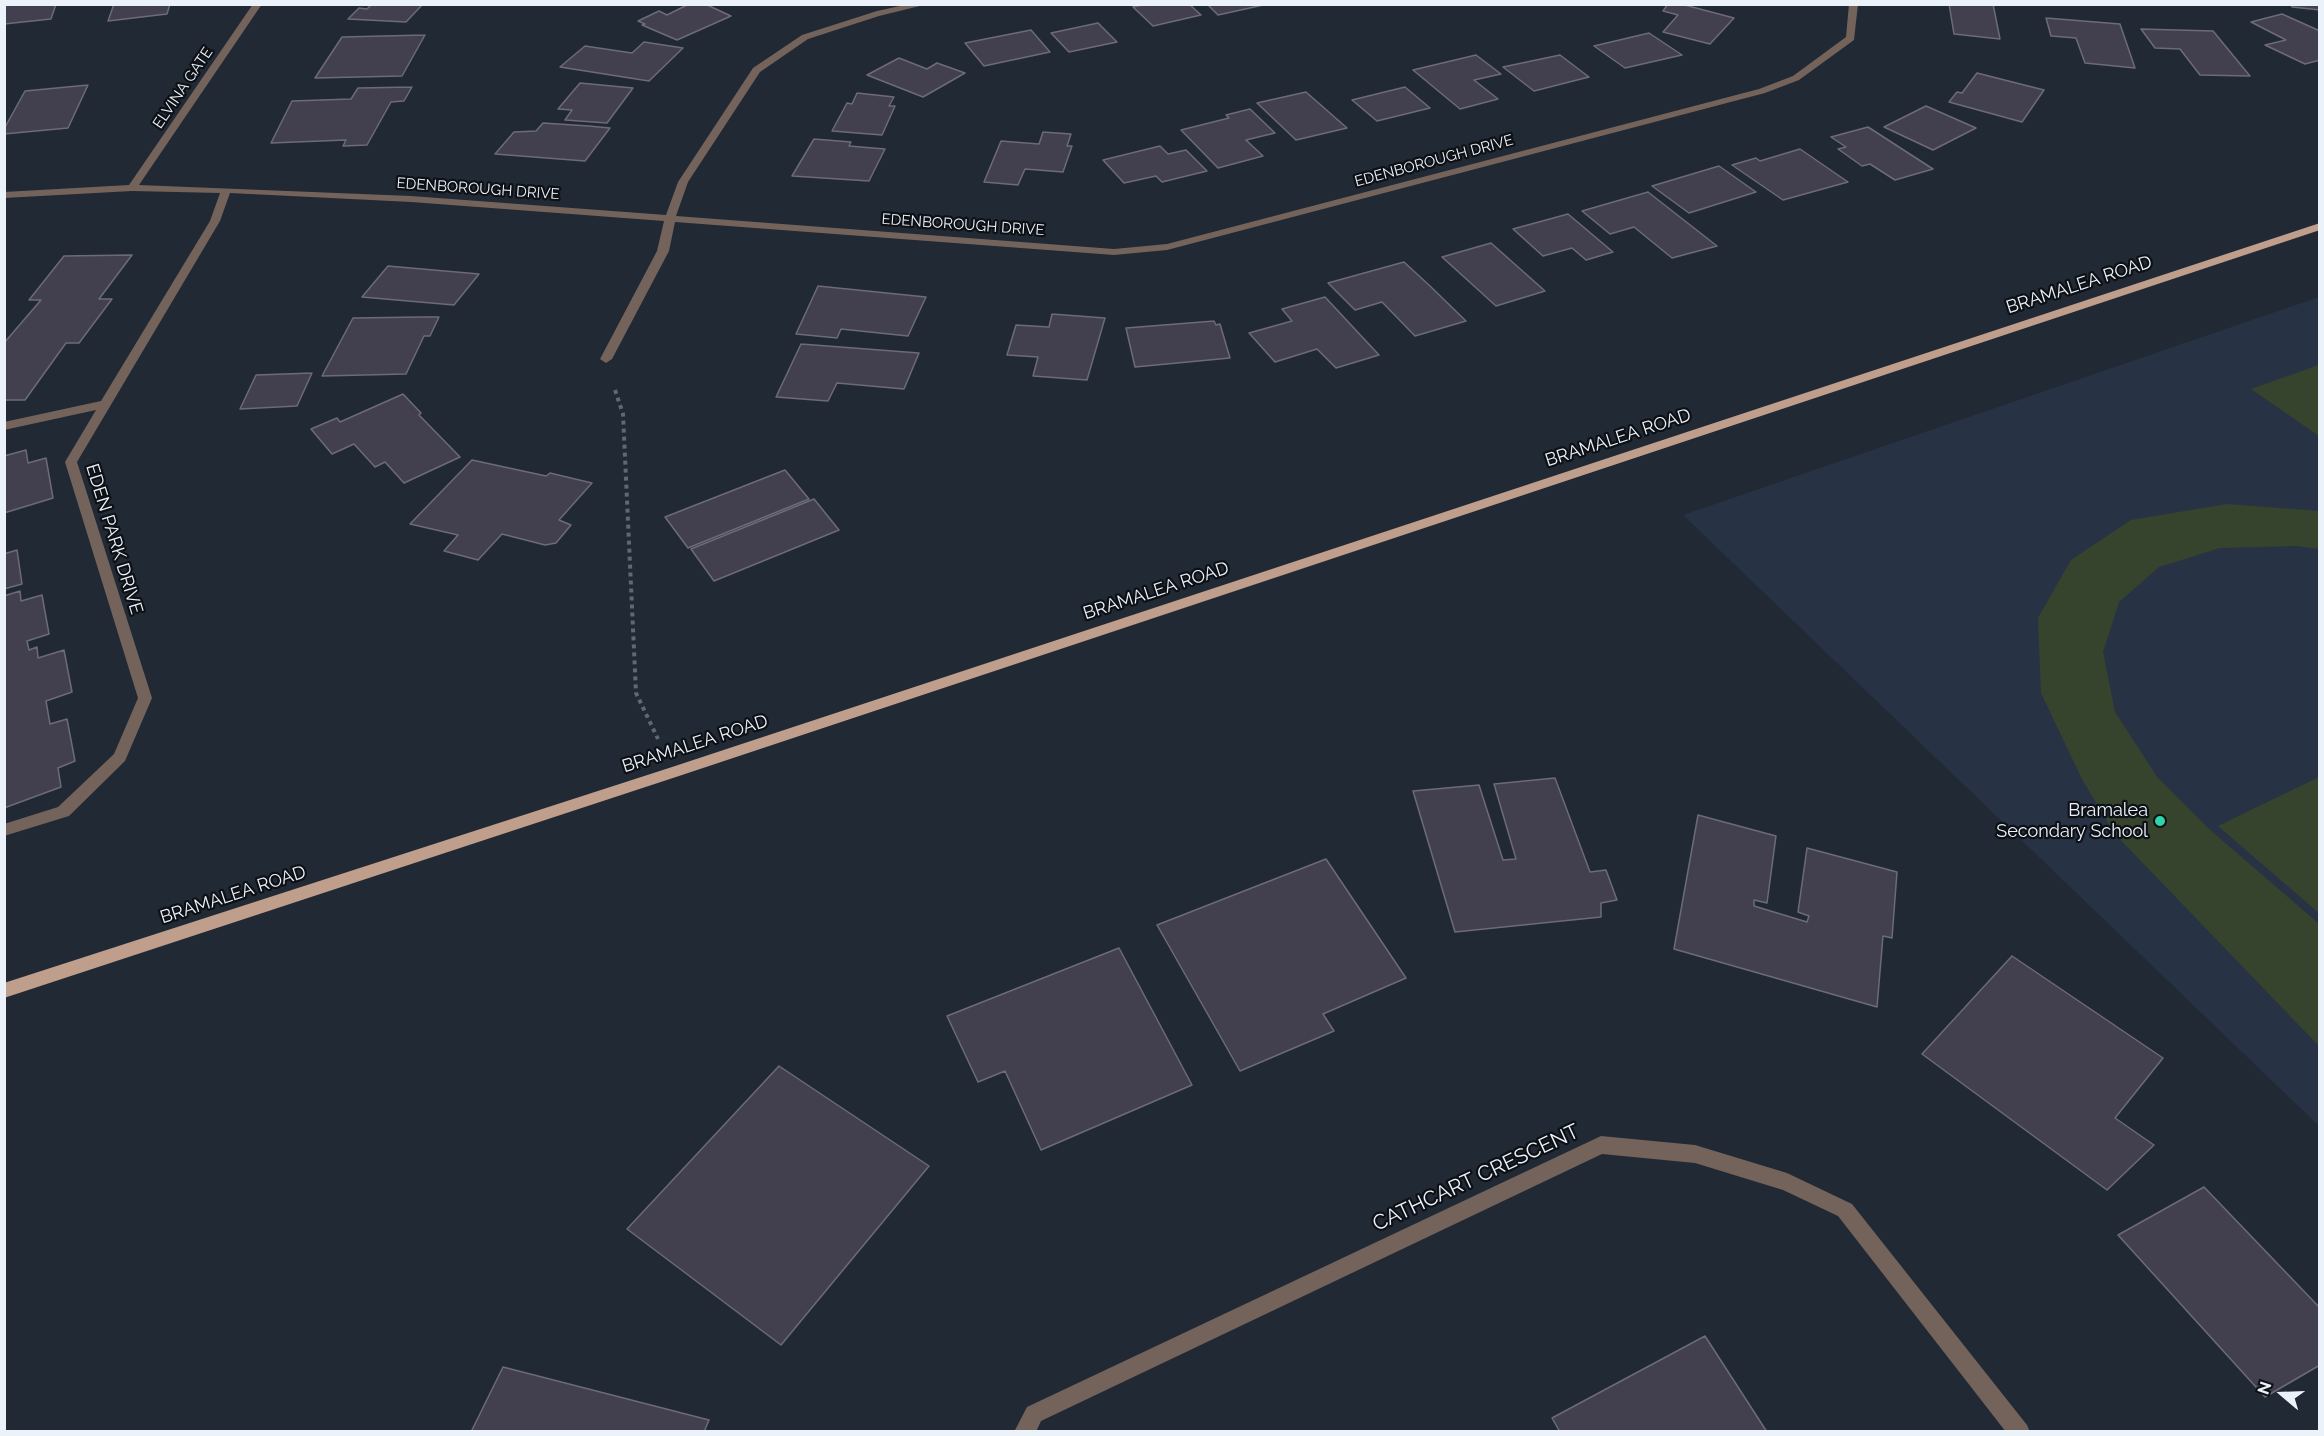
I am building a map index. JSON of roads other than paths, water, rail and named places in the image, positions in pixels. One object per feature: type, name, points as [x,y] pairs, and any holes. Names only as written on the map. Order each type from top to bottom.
[{"type":"main road","name":"BRAMALEA ROAD","points":[[4,991],[674,772],[2319,226]]},
{"type":"street","name":"ELVINA GATE","points":[[132,188],[258,4]]},
{"type":"street","points":[[606,359],[663,251],[670,218],[682,182],[756,70],[805,37],[877,14],[924,4]]},
{"type":"street","name":"EDENBOROUGH DRIVE","points":[[4,195],[132,188],[226,190],[411,199],[1114,252],[1167,247],[1762,92],[1796,78],[1851,38],[1854,4]]},
{"type":"street","name":"EDEN PARK DRIVE","points":[[4,830],[63,812],[120,757],[145,698],[71,462],[215,221],[226,190]]},
{"type":"street","points":[[4,426],[104,404]]},
{"type":"street","name":"CATHCART CRESCENT","points":[[1024,1431],[1034,1414],[1601,1145],[1695,1154],[1787,1182],[1845,1210],[2020,1431]]},
{"type":"place","name":"Bramalea Secondary School","points":[[2160,821]]}]
